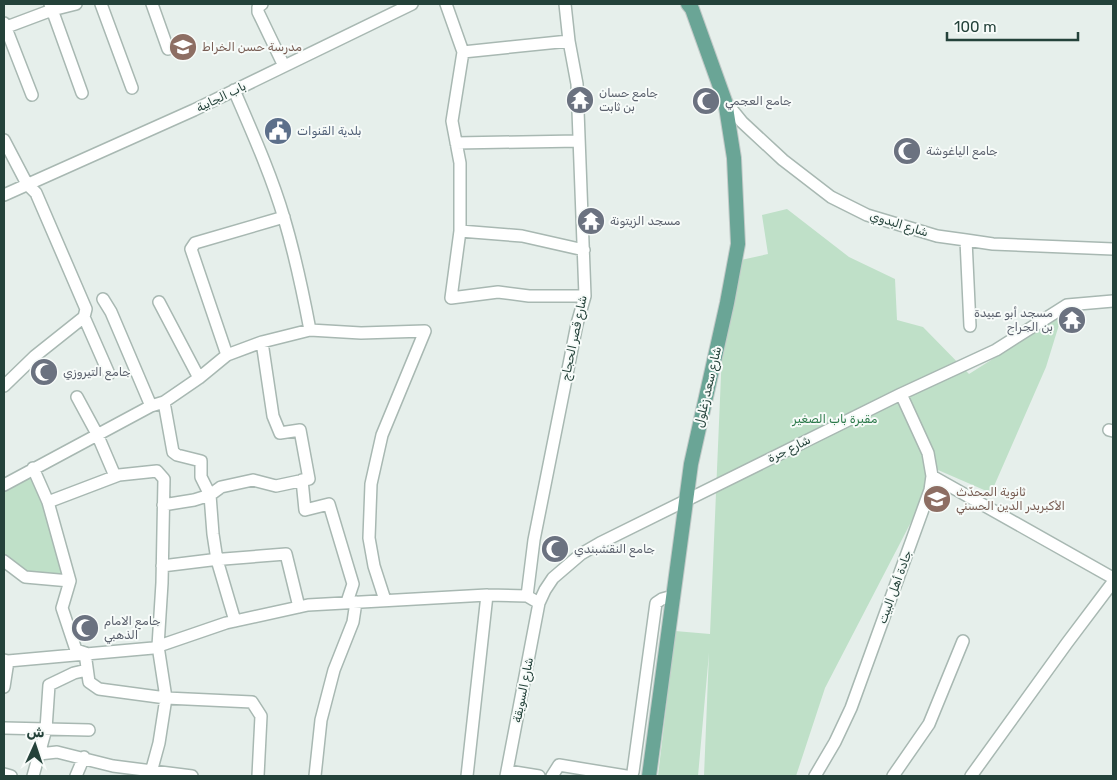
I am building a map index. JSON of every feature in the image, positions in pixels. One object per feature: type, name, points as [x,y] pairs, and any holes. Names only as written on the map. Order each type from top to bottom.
[{"type":"main road","name":"شارع سعد زغلول","points":[[649,774],[691,464],[727,303],[738,244],[734,158],[726,101],[692,9],[688,4]]},
{"type":"street","points":[[32,95],[4,26],[51,7],[76,4]]},
{"type":"street","points":[[101,4],[132,88]]},
{"type":"street","points":[[152,4],[168,49]]},
{"type":"street","points":[[262,4],[258,7],[258,12],[284,66]]},
{"type":"street","name":"باب الجابية","points":[[4,194],[185,114],[412,4]]},
{"type":"street","points":[[446,4],[463,52],[452,121],[460,163],[460,231],[451,298],[498,292],[529,296],[585,296]]},
{"type":"street","name":"شارع قصر الحجاج","points":[[527,596],[534,540],[577,324],[585,296],[577,84],[569,41],[565,4]]},
{"type":"street","points":[[51,7],[82,93]]},
{"type":"street","points":[[463,52],[569,41]]},
{"type":"street","points":[[234,90],[284,217],[300,277],[310,330]]},
{"type":"street","name":"شارع البدوي","points":[[726,101],[742,122],[762,142],[831,197],[867,215],[937,236],[993,244],[1113,249]]},
{"type":"street","points":[[4,140],[27,184],[36,194],[86,309],[84,317],[35,356],[7,383]]},
{"type":"street","points":[[456,143],[579,141]]},
{"type":"street","points":[[227,354],[191,249],[195,244],[284,217]]},
{"type":"street","points":[[460,231],[522,236],[584,250]]},
{"type":"street","points":[[966,240],[970,326]]},
{"type":"street","points":[[103,299],[111,312],[151,406]]},
{"type":"street","name":"شارع جرة","points":[[539,603],[553,578],[580,554],[686,499],[900,394],[996,350],[1067,306],[1113,301]]},
{"type":"street","points":[[159,302],[199,378]]},
{"type":"street","points":[[84,317],[109,374]]},
{"type":"street","points":[[4,485],[97,434],[151,406],[164,402],[199,378],[227,354],[262,342],[310,330],[361,332],[424,331],[382,435],[371,484],[369,538],[374,566],[385,600]]},
{"type":"street","points":[[163,506],[210,495],[221,487],[253,480],[276,486],[309,479],[300,430],[280,432],[273,416],[262,342]]},
{"type":"street","points":[[4,368],[7,383]]},
{"type":"street","name":"جادة أهل البيت","points":[[815,776],[835,742],[851,708],[930,490],[932,476],[928,453],[900,394]]},
{"type":"street","points":[[77,397],[97,434],[115,476]]},
{"type":"street","points":[[164,402],[173,452],[177,455],[201,461],[201,477],[210,495],[212,534],[217,560],[235,622]]},
{"type":"street","points":[[33,468],[48,502],[70,581],[62,608],[76,650],[85,653]]},
{"type":"street","points":[[48,502],[115,476],[157,471],[164,479],[158,646],[166,698],[159,743],[150,773]]},
{"type":"street","points":[[932,476],[1113,580],[971,776]]},
{"type":"street","points":[[302,480],[305,510],[329,504],[353,584],[353,622],[334,670],[321,720],[315,776]]},
{"type":"street","points":[[162,566],[286,554],[300,606]]},
{"type":"street","points":[[4,561],[25,577],[70,581]]},
{"type":"street","points":[[467,776],[487,595]]},
{"type":"street","points":[[4,687],[6,660],[158,646],[235,622],[300,606],[487,595],[527,596],[539,603]]},
{"type":"street","points":[[629,775],[656,603],[673,596]]},
{"type":"street","name":"شارع السويقة","points":[[507,774],[539,603]]},
{"type":"street","points":[[893,776],[929,724],[963,641]]},
{"type":"street","points":[[85,653],[89,682],[99,689],[166,698],[252,702],[261,716],[258,776]]},
{"type":"street","points":[[33,776],[46,729],[49,684],[74,673],[88,670]]},
{"type":"street","points":[[4,728],[89,730]]},
{"type":"street","points":[[39,754],[57,752],[150,773],[186,776]]},
{"type":"street","points":[[76,776],[84,757]]},
{"type":"street","points":[[552,776],[559,765],[629,775],[649,774]]},
{"type":"street","points":[[4,774],[11,776]]},
{"type":"street","points":[[507,774],[540,776]]},
{"type":"green space","name":"مقبرة باب الصغير","points":[[787,209],[849,257],[895,279],[897,320],[923,327],[969,374],[1062,315],[1046,367],[991,493],[938,470],[825,688],[796,776],[704,776],[709,653],[698,776],[658,776],[675,631],[710,634],[722,352],[741,260],[768,254],[762,215]]},
{"type":"green space","points":[[32,469],[68,581],[25,577],[4,561],[4,485]]},
{"type":"place","name":"مدرسة حسن الخراط","points":[[183,47]]},
{"type":"place","name":"جامع حسان بن ثابت","points":[[580,100]]},
{"type":"place","name":"جامع العجمي","points":[[706,101]]},
{"type":"place","name":"بلدية القنوات","points":[[278,131]]},
{"type":"place","name":"جامع الياغوشة","points":[[907,151]]},
{"type":"place","name":"مسجد الزيتونة","points":[[591,221]]},
{"type":"place","name":"مسجد أبو عبيدة بن الجراح","points":[[1072,320]]},
{"type":"place","name":"جامع التيروزي","points":[[44,372]]},
{"type":"place","name":"ثانوية المحدّث الأكبربدر الدين الحسني","points":[[937,499]]},
{"type":"place","name":"جامع النقشبندي","points":[[555,549]]},
{"type":"place","name":"جامع الامام الذهبي","points":[[85,628]]}]
